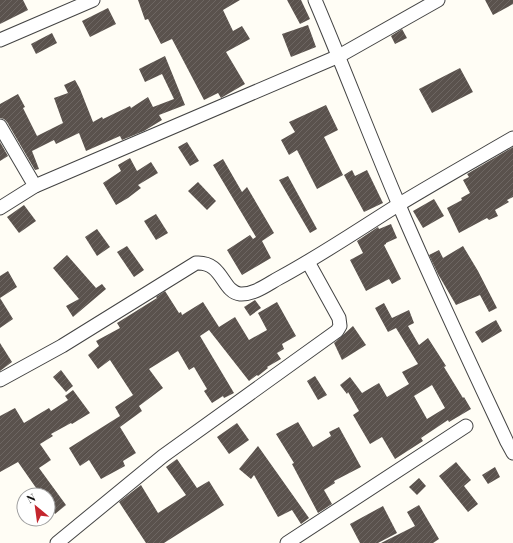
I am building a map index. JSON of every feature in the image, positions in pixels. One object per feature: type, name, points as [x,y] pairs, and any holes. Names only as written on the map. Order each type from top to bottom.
[{"type":"street","points":[[0,40],[93,0]]},
{"type":"street","points":[[315,0],[399,204],[460,342],[513,453]]},
{"type":"street","points":[[0,208],[35,186],[339,56],[438,0]]},
{"type":"street","points":[[0,126],[35,186]]},
{"type":"street","points":[[0,380],[62,346],[196,263],[204,263],[212,266],[233,291],[241,294],[255,291],[308,262],[399,204],[513,138]]},
{"type":"street","points":[[59,542],[163,456],[337,331],[340,326],[339,318],[308,262]]},
{"type":"street","points":[[287,543],[466,426]]},
{"type":"building","points":[[0,0],[23,0],[28,10],[0,24]]},
{"type":"building","points":[[138,0],[240,0],[223,10],[233,31],[242,26],[250,39],[226,52],[245,84],[221,98],[218,93],[204,100],[172,39],[161,44],[148,19],[145,20]]},
{"type":"building","points":[[287,0],[301,0],[310,19],[300,24]]},
{"type":"building","points":[[485,0],[513,0],[513,4],[493,15]]},
{"type":"building","points":[[108,8],[116,24],[90,37],[82,21]]},
{"type":"building","points":[[308,25],[316,47],[291,57],[282,34]]},
{"type":"building","points":[[402,29],[407,38],[395,44],[391,36]]},
{"type":"building","points":[[52,33],[57,43],[36,54],[31,44]]},
{"type":"building","points":[[165,56],[185,105],[159,115],[162,120],[144,131],[122,140],[120,136],[86,151],[79,133],[56,144],[54,140],[32,151],[39,169],[35,170],[7,122],[0,118],[0,104],[18,94],[25,107],[23,108],[37,136],[63,123],[54,98],[68,93],[64,85],[75,80],[93,122],[102,117],[103,119],[130,106],[131,108],[148,97],[153,107],[174,99],[162,74],[145,82],[139,69]]},
{"type":"building","points":[[460,68],[473,92],[432,113],[419,89]]},
{"type":"building","points":[[326,105],[338,130],[324,137],[343,175],[317,189],[297,150],[289,155],[281,140],[295,132],[289,122]]},
{"type":"building","points":[[0,142],[8,156],[0,161]]},
{"type":"building","points":[[187,142],[199,161],[190,166],[178,147]]},
{"type":"building","points":[[513,147],[513,197],[507,200],[509,202],[495,210],[498,216],[489,220],[487,218],[459,233],[447,208],[462,200],[461,198],[470,193],[463,180],[469,177],[467,174]]},
{"type":"building","points":[[130,158],[137,171],[151,162],[158,173],[138,185],[141,188],[116,205],[103,183],[121,171],[118,165]]},
{"type":"building","points":[[223,159],[242,192],[247,187],[274,233],[262,241],[271,258],[242,275],[227,250],[250,235],[253,239],[256,237],[213,165]]},
{"type":"building","points":[[352,170],[355,176],[367,170],[383,203],[364,212],[344,175]]},
{"type":"building","points":[[288,176],[317,229],[310,233],[279,180]]},
{"type":"building","points":[[198,182],[216,201],[207,210],[188,191]]},
{"type":"building","points":[[434,199],[444,216],[423,228],[413,211]]},
{"type":"building","points":[[24,205],[36,221],[19,233],[7,217]]},
{"type":"building","points":[[156,214],[168,233],[156,240],[144,221]]},
{"type":"building","points":[[391,224],[397,238],[384,245],[401,279],[392,284],[389,279],[366,291],[350,260],[363,253],[357,241],[378,227],[379,229]]},
{"type":"building","points":[[97,229],[110,247],[97,256],[85,237]]},
{"type":"building","points":[[127,246],[144,270],[134,277],[117,252]]},
{"type":"building","points":[[463,246],[497,308],[489,312],[480,295],[456,305],[429,255],[439,250],[443,258]]},
{"type":"building","points":[[67,255],[96,288],[102,284],[106,289],[73,317],[66,306],[79,299],[53,268]]},
{"type":"building","points":[[8,271],[17,287],[0,298],[0,276]]},
{"type":"building","points":[[165,291],[179,313],[181,312],[182,315],[203,302],[219,327],[235,317],[249,340],[267,330],[258,313],[277,302],[296,336],[282,344],[284,349],[277,353],[281,359],[267,367],[268,368],[258,376],[257,375],[249,381],[209,330],[200,336],[234,393],[224,398],[223,396],[212,403],[204,391],[207,389],[194,367],[189,370],[178,351],[149,369],[163,388],[139,406],[142,411],[120,427],[136,453],[123,461],[125,466],[101,479],[89,460],[80,466],[69,448],[120,416],[115,407],[133,395],[110,360],[98,369],[88,355],[99,346],[96,341],[120,328],[117,323],[157,298],[156,297]]},
{"type":"building","points":[[0,298],[13,319],[0,328]]},
{"type":"building","points":[[255,300],[261,308],[250,316],[244,307]]},
{"type":"building","points":[[384,303],[392,318],[409,310],[414,323],[408,326],[419,345],[428,338],[446,366],[444,367],[471,409],[449,422],[448,420],[421,438],[423,441],[395,459],[382,437],[370,444],[353,415],[359,411],[348,392],[347,394],[340,385],[350,377],[362,393],[379,383],[387,397],[409,384],[402,372],[418,364],[396,328],[388,332],[375,308]],"holes":[[[432,385],[445,408],[427,419],[414,396]]]},
{"type":"building","points":[[496,320],[502,331],[482,343],[475,332]]},
{"type":"building","points":[[353,326],[366,345],[342,360],[334,343]]},
{"type":"building","points":[[0,343],[12,362],[0,371]]},
{"type":"building","points":[[61,370],[73,386],[66,392],[53,377]]},
{"type":"building","points":[[315,376],[327,395],[318,400],[307,381]]},
{"type":"building","points":[[73,390],[90,413],[51,434],[53,436],[40,444],[51,460],[39,468],[53,487],[35,487],[18,462],[0,472],[0,416],[15,408],[24,423],[49,408],[51,411],[68,400],[65,396]]},
{"type":"building","points":[[298,422],[313,447],[331,436],[329,432],[339,427],[361,467],[334,481],[335,483],[324,490],[332,504],[318,513],[292,464],[294,463],[276,434]]},
{"type":"building","points":[[237,423],[249,440],[229,454],[217,437]]},
{"type":"building","points":[[258,446],[309,518],[301,524],[292,510],[278,517],[254,475],[251,479],[239,469]]},
{"type":"building","points":[[177,459],[197,488],[209,481],[224,505],[164,543],[146,543],[119,502],[141,485],[158,513],[186,495],[166,467]]},
{"type":"building","points":[[456,462],[471,480],[464,486],[478,504],[468,512],[439,476]]},
{"type":"building","points":[[495,467],[500,477],[488,484],[482,475]]},
{"type":"building","points":[[419,478],[426,486],[417,495],[409,487]]},
{"type":"building","points":[[56,491],[66,505],[56,513]]},
{"type":"building","points":[[419,505],[439,539],[433,543],[381,543],[415,526],[407,512]]},
{"type":"building","points":[[383,506],[397,533],[378,543],[360,543],[350,524]]}]
